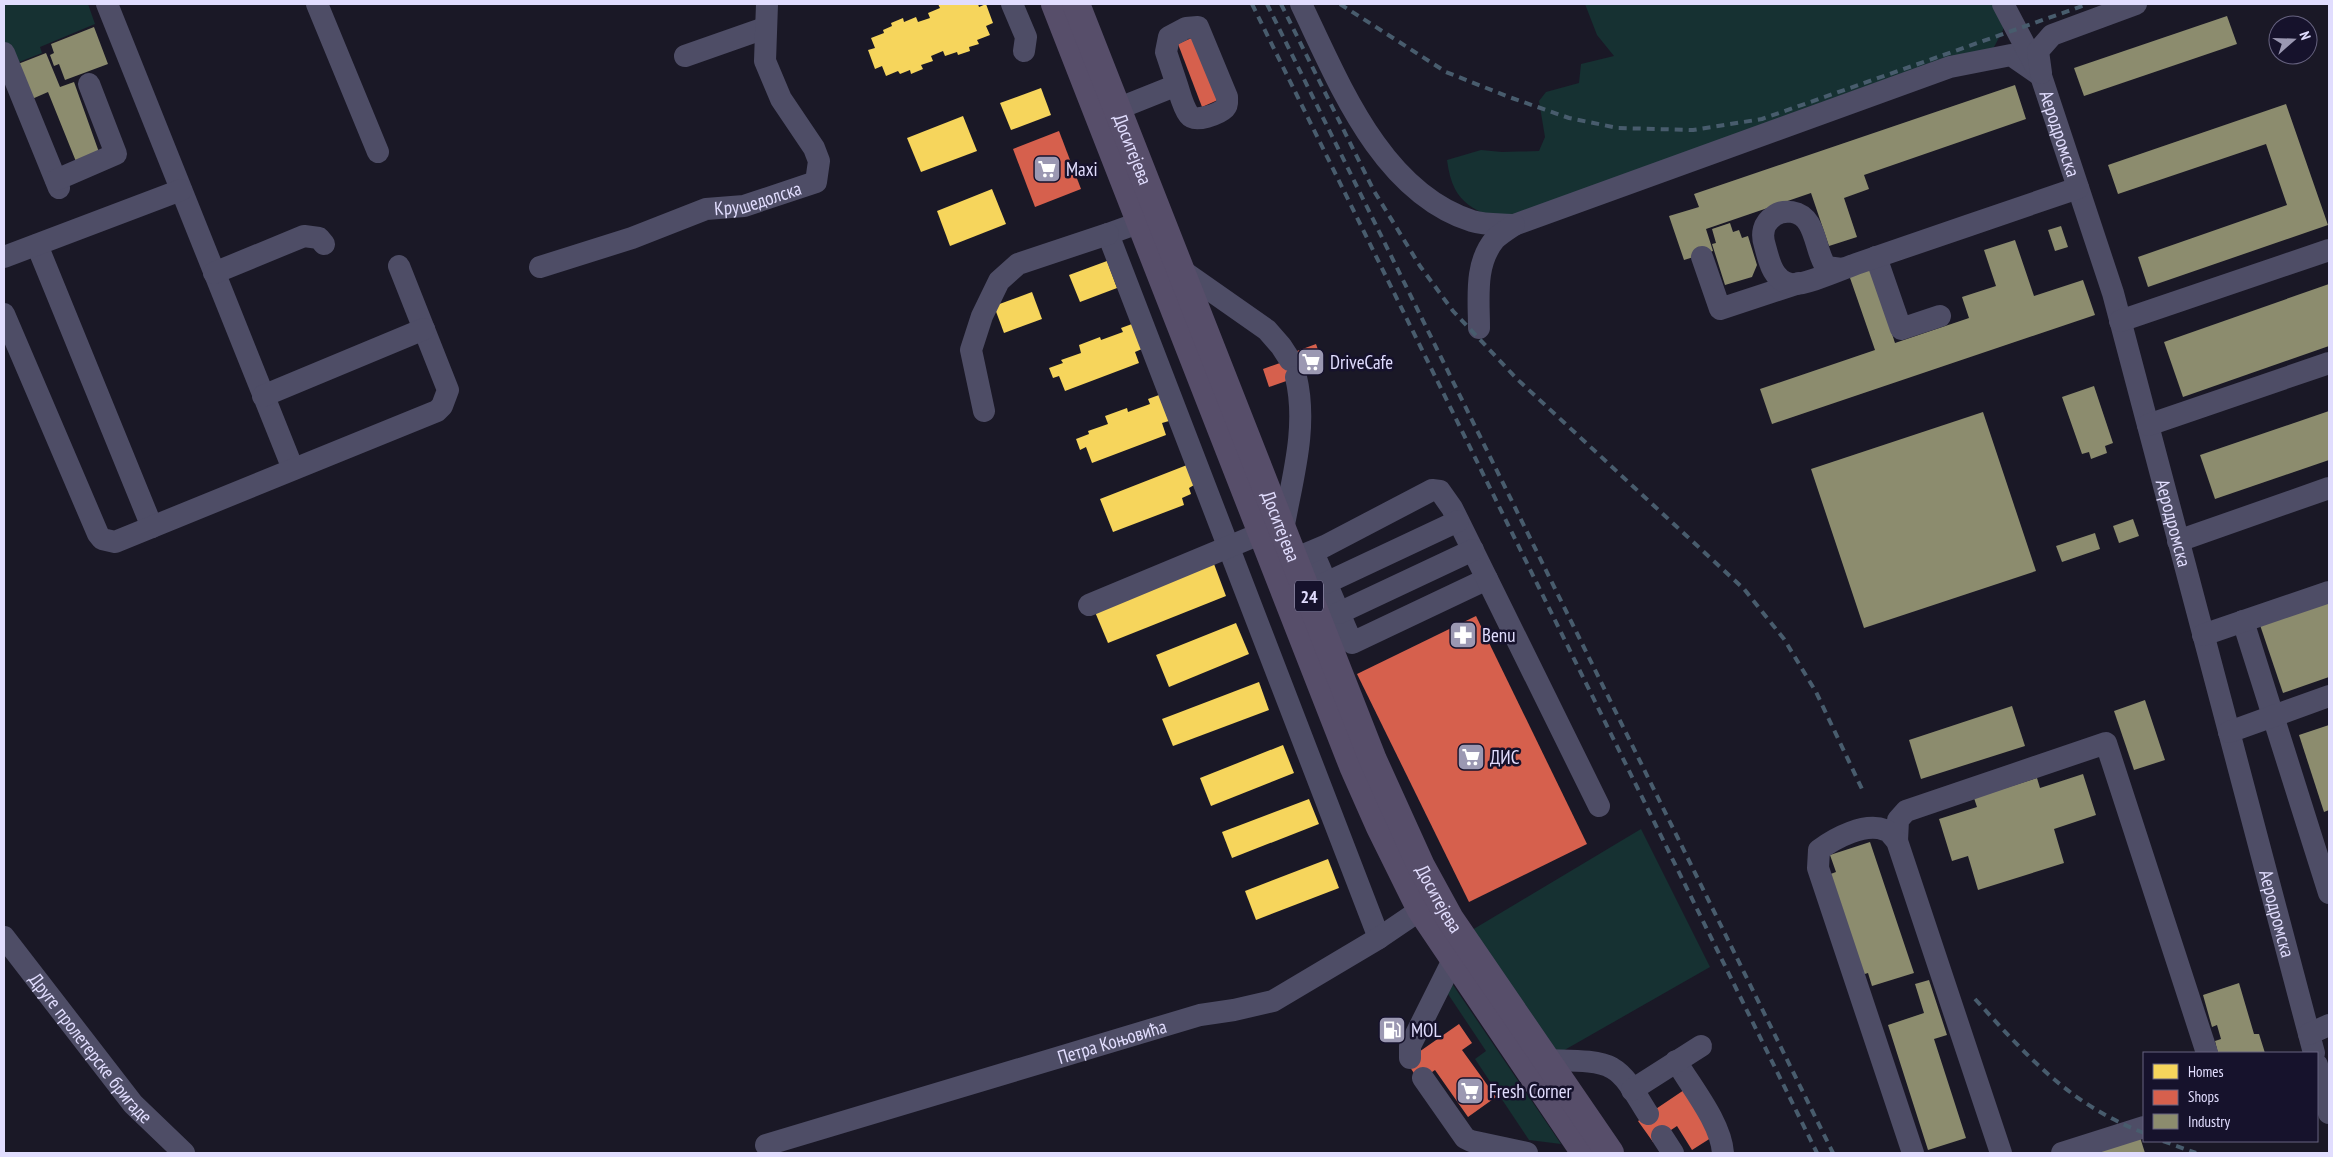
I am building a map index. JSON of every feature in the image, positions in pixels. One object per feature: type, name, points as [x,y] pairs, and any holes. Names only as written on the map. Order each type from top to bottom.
[{"type":"main road","name":"Доситејева","points":[[1055,4],[1150,219],[1272,532],[1294,560],[1353,766],[1380,827],[1430,904],[1453,960],[1585,1153]]},
{"type":"main road","name":"Доситејева","points":[[1076,4],[1117,109],[1150,219],[1180,269],[1272,532]]},
{"type":"main road","name":"Доситејева","points":[[1430,904],[1450,919],[1610,1153]]},
{"type":"street","points":[[107,4],[292,469]]},
{"type":"street","points":[[317,4],[378,152]]},
{"type":"street","name":"Крушедолска","points":[[540,267],[632,238],[706,209],[744,206],[816,182],[819,161],[814,148],[781,99],[765,61],[767,4]]},
{"type":"street","points":[[1012,4],[1026,37],[1024,51]]},
{"type":"street","points":[[1301,4],[1345,97],[1379,149],[1406,182],[1434,204],[1474,222],[1514,225]]},
{"type":"street","name":"Аеродромска","points":[[2003,4],[2042,76],[2120,321],[2313,1052]]},
{"type":"street","points":[[2042,76],[2038,51],[2052,35],[2136,4]]},
{"type":"street","points":[[684,56],[766,28]]},
{"type":"street","points":[[4,53],[58,184],[116,154],[89,84]]},
{"type":"street","points":[[1480,328],[1480,272],[1485,255],[1496,238],[1514,225],[1950,67],[2011,55],[2042,76]]},
{"type":"street","points":[[1117,109],[1177,85]]},
{"type":"street","points":[[1702,256],[1720,310],[2078,188]]},
{"type":"street","points":[[4,257],[181,190]]},
{"type":"street","points":[[1799,284],[1791,284],[1777,276],[1772,269],[1763,239],[1766,223],[1779,213],[1796,213],[1804,217],[1809,223],[1826,267],[1842,269]]},
{"type":"street","points":[[984,411],[971,350],[982,316],[999,281],[1018,264],[1150,219]]},
{"type":"street","points":[[1108,234],[1379,938]]},
{"type":"street","points":[[214,273],[304,236],[319,238],[324,244]]},
{"type":"street","points":[[37,245],[152,527]]},
{"type":"street","points":[[2120,321],[2329,250]]},
{"type":"street","points":[[1876,257],[1901,329],[1940,316]]},
{"type":"street","points":[[4,314],[98,534],[102,539],[115,542],[437,411],[442,406],[448,390],[399,266]]},
{"type":"street","points":[[1089,605],[1272,532],[1301,432],[1300,397],[1293,368],[1281,346],[1267,330],[1180,269]]},
{"type":"street","points":[[263,396],[424,329]]},
{"type":"street","points":[[2148,425],[2329,363]]},
{"type":"street","points":[[2178,541],[2329,488]]},
{"type":"street","points":[[1487,578],[1353,643],[1326,583],[1294,560],[1432,490],[1438,490],[1444,495],[1473,550],[1487,578],[1599,806]]},
{"type":"street","points":[[1326,583],[1458,521]]},
{"type":"street","points":[[1339,613],[1473,550]]},
{"type":"street","points":[[2203,635],[2329,592]]},
{"type":"street","points":[[2243,621],[2274,716],[2320,831],[2329,893]]},
{"type":"street","points":[[2229,732],[2329,696]]},
{"type":"street","points":[[1896,841],[1898,820],[1906,811],[2106,743],[2207,1052]]},
{"type":"street","points":[[1913,1153],[1818,868],[1819,850],[1832,840],[1871,827],[1887,830],[1896,841],[2001,1153]]},
{"type":"street","name":"Петра Коњовића","points":[[766,1145],[1200,1015],[1268,1003],[1379,938],[1430,904]]},
{"type":"street","name":"Друге пролетерске бригаде","points":[[4,937],[133,1104],[184,1153]]},
{"type":"street","points":[[1410,1058],[1410,1046],[1453,960]]},
{"type":"street","points":[[2318,1052],[2329,1025]]},
{"type":"street","points":[[1632,1090],[1701,1046]]},
{"type":"street","points":[[1547,1060],[1600,1063],[1613,1068],[1632,1090],[1648,1114]]},
{"type":"street","points":[[1676,1062],[1718,1128],[1723,1143],[1723,1153]]},
{"type":"street","name":"Аеродромска","points":[[2318,1070],[2329,1112]]},
{"type":"street","points":[[1423,1078],[1465,1138],[1471,1142],[1526,1153]]},
{"type":"street","points":[[2062,1153],[2143,1127]]},
{"type":"green space","points":[[4,4],[88,4],[95,24],[40,47],[42,53],[4,68]]},
{"type":"green space","points":[[1585,4],[2003,4],[2007,13],[2003,30],[1993,49],[1514,225],[1477,210],[1461,197],[1455,188],[1450,176],[1447,160],[1481,150],[1502,152],[1539,151],[1545,137],[1539,101],[1546,92],[1579,83],[1581,64],[1614,56],[1597,35]]},
{"type":"green space","points":[[1641,829],[1710,967],[1547,1060],[1462,936]]},
{"type":"green space","points":[[1451,982],[1561,1144],[1529,1140],[1475,1059],[1486,1051],[1448,994]]},
{"type":"building: Homes","points":[[938,4],[978,4],[979,7],[986,4],[993,23],[986,26],[990,35],[977,40],[979,44],[969,47],[970,51],[958,55],[957,52],[945,56],[943,51],[931,56],[933,61],[921,65],[923,69],[911,74],[910,70],[900,74],[898,71],[886,76],[882,66],[875,69],[868,50],[875,48],[871,38],[884,33],[883,30],[892,26],[891,23],[903,18],[904,22],[916,17],[918,22],[930,18],[928,13],[940,8]]},
{"type":"building: Homes","points":[[1041,88],[1051,115],[1011,130],[1000,103]]},
{"type":"building: Homes","points":[[963,116],[977,151],[921,172],[907,138]]},
{"type":"building: Homes","points":[[992,189],[1006,224],[950,246],[937,211]]},
{"type":"building: Homes","points":[[1107,261],[1117,288],[1080,302],[1069,275]]},
{"type":"building: Homes","points":[[1032,292],[1042,319],[1004,333],[994,306]]},
{"type":"building: Homes","points":[[1132,324],[1142,349],[1135,352],[1139,363],[1065,391],[1059,376],[1053,378],[1049,368],[1063,363],[1061,360],[1081,353],[1079,345],[1100,337],[1101,340],[1123,332],[1121,328]]},
{"type":"building: Homes","points":[[1159,395],[1169,421],[1162,423],[1166,435],[1092,463],[1086,447],[1080,450],[1076,439],[1089,434],[1088,431],[1108,424],[1105,416],[1127,408],[1128,412],[1150,404],[1148,399]]},
{"type":"building: Homes","points":[[1187,465],[1194,485],[1189,488],[1191,494],[1182,498],[1184,505],[1113,532],[1100,499]]},
{"type":"building: Homes","points":[[1214,564],[1226,596],[1108,643],[1095,612]]},
{"type":"building: Homes","points":[[1236,623],[1249,654],[1169,687],[1156,655]]},
{"type":"building: Homes","points":[[1259,682],[1269,710],[1173,746],[1162,719]]},
{"type":"building: Homes","points":[[1283,745],[1294,773],[1211,806],[1200,778]]},
{"type":"building: Homes","points":[[1309,799],[1319,824],[1232,858],[1222,832]]},
{"type":"building: Homes","points":[[1328,859],[1339,888],[1256,920],[1245,891]]},
{"type":"building: Shops","points":[[1196,36],[1220,99],[1202,107],[1178,44]]},
{"type":"building: Shops","points":[[1059,131],[1081,189],[1035,207],[1013,149]]},
{"type":"building: Shops","points":[[1316,344],[1323,364],[1308,370],[1309,373],[1269,387],[1263,369],[1300,356],[1297,351]]},
{"type":"building: Shops","name":"ДИС","points":[[1476,616],[1587,844],[1469,902],[1357,674]]},
{"type":"building: Shops","points":[[1459,1024],[1472,1043],[1462,1050],[1496,1097],[1468,1117],[1435,1070],[1419,1081],[1406,1061]]},
{"type":"building: Shops","points":[[1684,1090],[1714,1136],[1692,1150],[1677,1126],[1653,1142],[1638,1121]]},
{"type":"building: Industry","points":[[2227,16],[2237,44],[2084,96],[2074,68]]},
{"type":"building: Industry","points":[[94,27],[108,64],[65,80],[59,64],[54,66],[50,55],[54,53],[51,44]]},
{"type":"building: Industry","points":[[46,53],[60,87],[74,82],[100,155],[77,164],[48,92],[32,99],[18,64]]},
{"type":"building: Industry","points":[[2015,85],[2026,119],[1864,175],[1869,189],[1844,198],[1857,237],[1829,246],[1811,193],[1706,229],[1713,251],[1684,260],[1669,216],[1699,207],[1694,194]]},
{"type":"building: Industry","points":[[2286,104],[2328,225],[2148,287],[2138,257],[2287,205],[2266,144],[2118,194],[2108,165]]},
{"type":"building: Industry","points":[[1730,223],[1733,232],[1739,230],[1742,238],[1748,236],[1757,265],[1752,277],[1725,285],[1712,244],[1716,243],[1712,229]]},
{"type":"building: Industry","points":[[2061,226],[2068,247],[2055,251],[2048,230]]},
{"type":"building: Industry","points":[[2015,240],[2034,296],[2083,280],[2095,315],[1772,424],[1760,389],[1875,350],[1849,275],[1870,268],[1895,343],[1969,318],[1962,297],[1996,286],[1984,250]]},
{"type":"building: Industry","points":[[2329,284],[2329,346],[2183,397],[2164,342]]},
{"type":"building: Industry","points":[[2094,386],[2113,443],[2105,446],[2107,453],[2091,459],[2089,452],[2082,454],[2062,397]]},
{"type":"building: Industry","points":[[2329,411],[2329,460],[2215,499],[2200,455]]},
{"type":"building: Industry","points":[[1983,412],[2036,571],[1864,628],[1811,469]]},
{"type":"building: Industry","points":[[2133,519],[2139,536],[2119,543],[2113,526]]},
{"type":"building: Industry","points":[[2095,533],[2100,549],[2062,562],[2056,546]]},
{"type":"building: Industry","points":[[2329,600],[2329,677],[2283,693],[2260,625]]},
{"type":"building: Industry","points":[[2145,700],[2165,760],[2134,770],[2114,711]]},
{"type":"building: Industry","points":[[2012,706],[2025,746],[1921,779],[1909,740]]},
{"type":"building: Industry","points":[[2329,725],[2329,810],[2324,812],[2299,735]]},
{"type":"building: Industry","points":[[2083,774],[2096,815],[2054,829],[2064,863],[1978,890],[1968,856],[1952,861],[1939,819],[1977,807],[1974,798],[2037,778],[2040,788]]},
{"type":"building: Industry","points":[[1870,842],[1914,973],[1872,986],[1868,973],[1858,976],[1825,876],[1836,872],[1830,855]]},
{"type":"building: Industry","points":[[1929,980],[1947,1035],[1934,1039],[1966,1138],[1928,1150],[1888,1025],[1924,1013],[1915,984]]},
{"type":"building: Industry","points":[[2239,983],[2254,1034],[2259,1034],[2265,1052],[2218,1052],[2215,1041],[2221,1039],[2217,1025],[2212,1027],[2203,995]]},
{"type":"building: Industry","points":[[2140,1137],[2145,1153],[2092,1153]]},
{"type":"railway","points":[[1252,4],[1817,1153]]},
{"type":"railway","points":[[1267,4],[1833,1153]]},
{"type":"railway","points":[[1281,4],[1374,191],[1420,266],[1453,311],[1517,379],[1744,589],[1784,639],[1816,692],[1862,789]]},
{"type":"railway","points":[[1340,4],[1446,72],[1509,97],[1569,118],[1618,128],[1693,130],[1762,119],[2088,4]]},
{"type":"railway","points":[[1975,999],[2051,1077],[2093,1108],[2143,1133]]},
{"type":"railway","points":[[2166,1142],[2196,1153]]},
{"type":"place","name":"Maxi","points":[[1047,169]]},
{"type":"place","name":"DriveCafe","points":[[1311,362]]},
{"type":"place","name":"Benu","points":[[1463,635]]},
{"type":"place","name":"ДИС","points":[[1471,757]]},
{"type":"place","name":"MOL","points":[[1392,1030]]},
{"type":"place","name":"Fresh Corner","points":[[1470,1091]]}]
